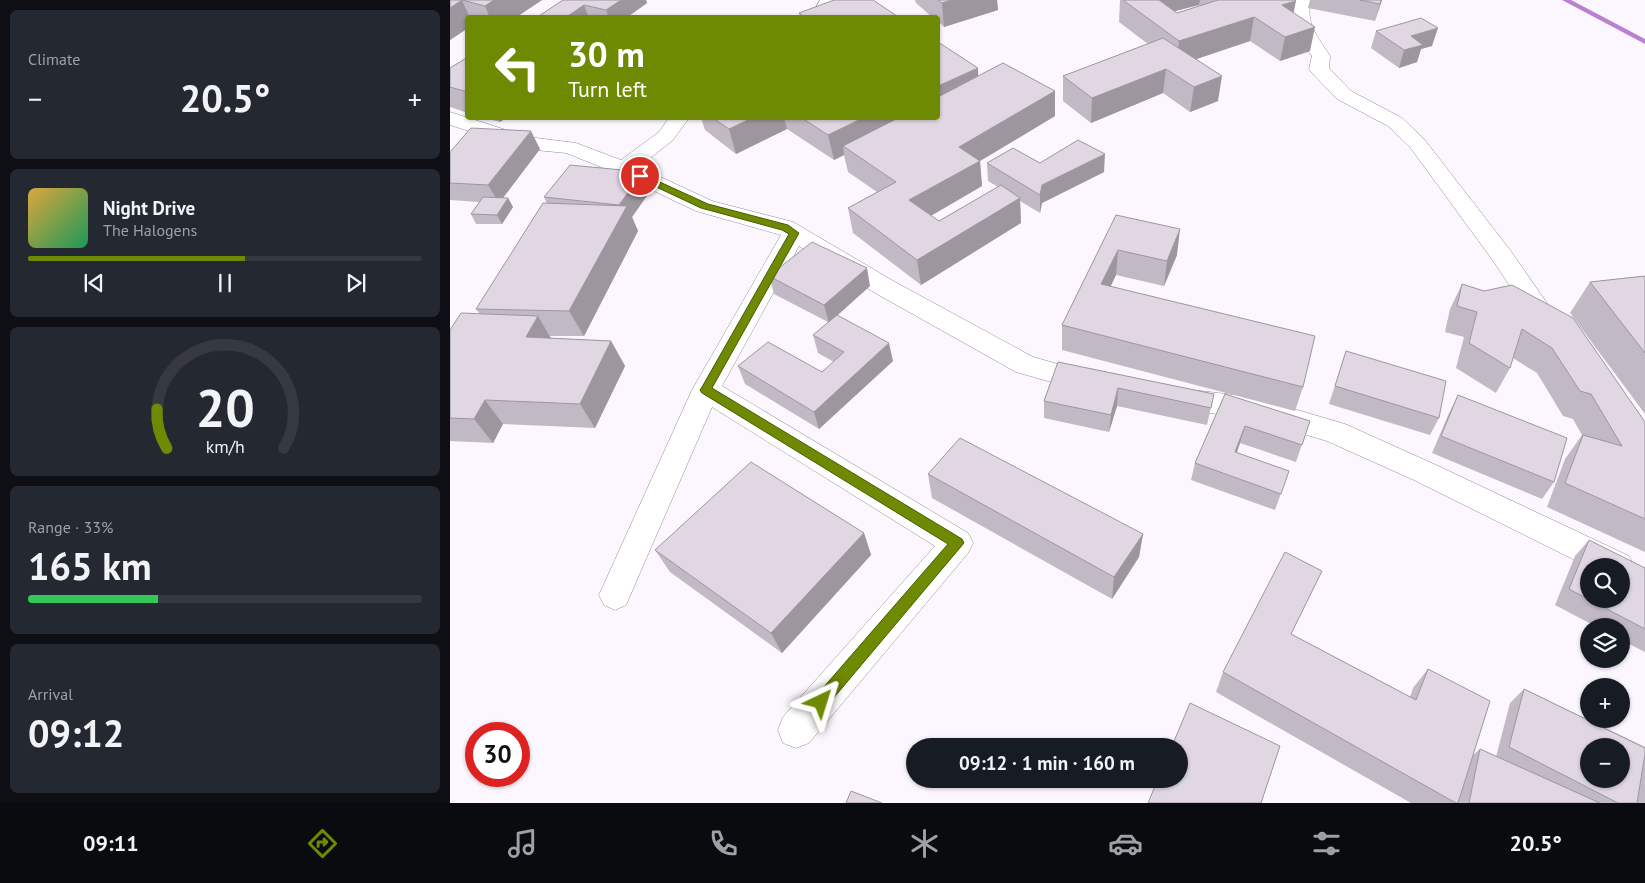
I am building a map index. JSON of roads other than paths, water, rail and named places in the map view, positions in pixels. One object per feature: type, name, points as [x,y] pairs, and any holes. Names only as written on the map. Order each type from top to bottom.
[{"type":"street","points":[[821,15],[829,0]]},
{"type":"street","points":[[1302,0],[1300,6],[1302,32],[1321,56],[1320,69],[1344,95],[1394,122],[1417,143],[1502,256],[1563,344]]},
{"type":"street","points":[[450,118],[526,143],[569,147],[624,168],[704,206],[785,227],[886,288],[1025,365],[1117,391]]},
{"type":"street","points":[[624,168],[666,136],[678,120]]},
{"type":"street","points":[[615,595],[706,390],[794,233]]},
{"type":"street","points":[[706,390],[957,543],[796,730]]},
{"type":"street","points":[[1156,396],[1253,408],[1334,432],[1426,473],[1601,558]]},
{"type":"street","points":[[1630,572],[1645,579]]},
{"type":"waterway","points":[[1566,0],[1645,42]]}]
